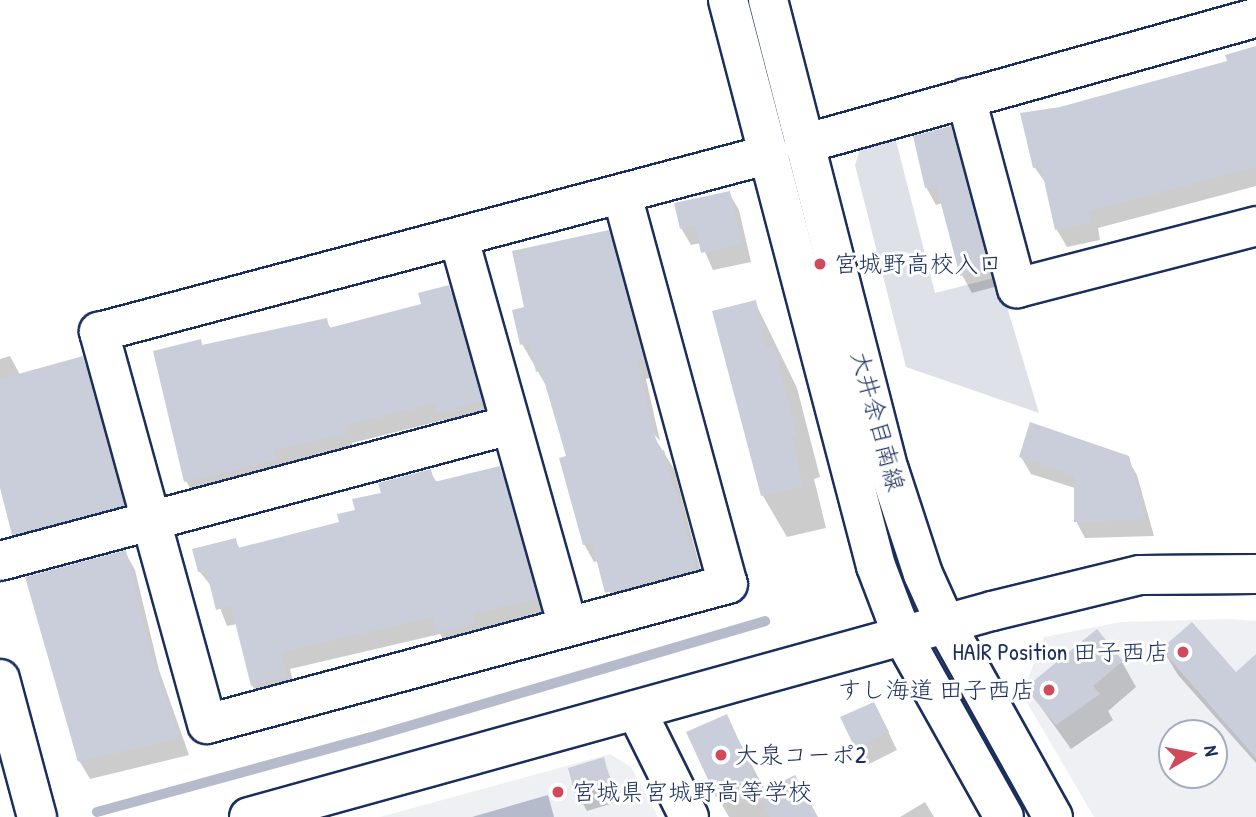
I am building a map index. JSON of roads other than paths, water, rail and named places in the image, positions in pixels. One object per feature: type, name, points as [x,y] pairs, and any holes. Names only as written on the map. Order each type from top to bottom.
[{"type":"street","points":[[728,0],[876,566],[903,637],[1004,817]]},
{"type":"street","name":"大井余目南線","points":[[768,0],[807,143],[889,470],[946,625],[1053,817]]},
{"type":"street","points":[[807,143],[1256,18]]},
{"type":"street","points":[[966,98],[1017,288],[1256,226]]},
{"type":"street","points":[[622,195],[727,584],[567,624],[207,724],[100,332],[459,239],[770,154]]},
{"type":"street","points":[[459,239],[567,624]]},
{"type":"street","points":[[0,561],[510,425]]},
{"type":"street","points":[[250,817],[946,625],[1140,575],[1256,573]]},
{"type":"street","points":[[0,679],[9,751],[37,817]]},
{"type":"street","points":[[636,710],[689,817]]},
{"type":"water","points":[[548,795],[554,817],[472,817]]},
{"type":"waterway","points":[[97,812],[368,738],[765,621]]},
{"type":"place","name":"宮城野高校入口","points":[[820,264]]},
{"type":"place","name":"HAIR Position 田子西店","points":[[1183,652]]},
{"type":"place","name":"すし海道 田子西店","points":[[1049,690]]},
{"type":"place","name":"大泉コーポ2","points":[[721,755]]},
{"type":"place","name":"宮城県宮城野高等学校","points":[[558,792]]}]
